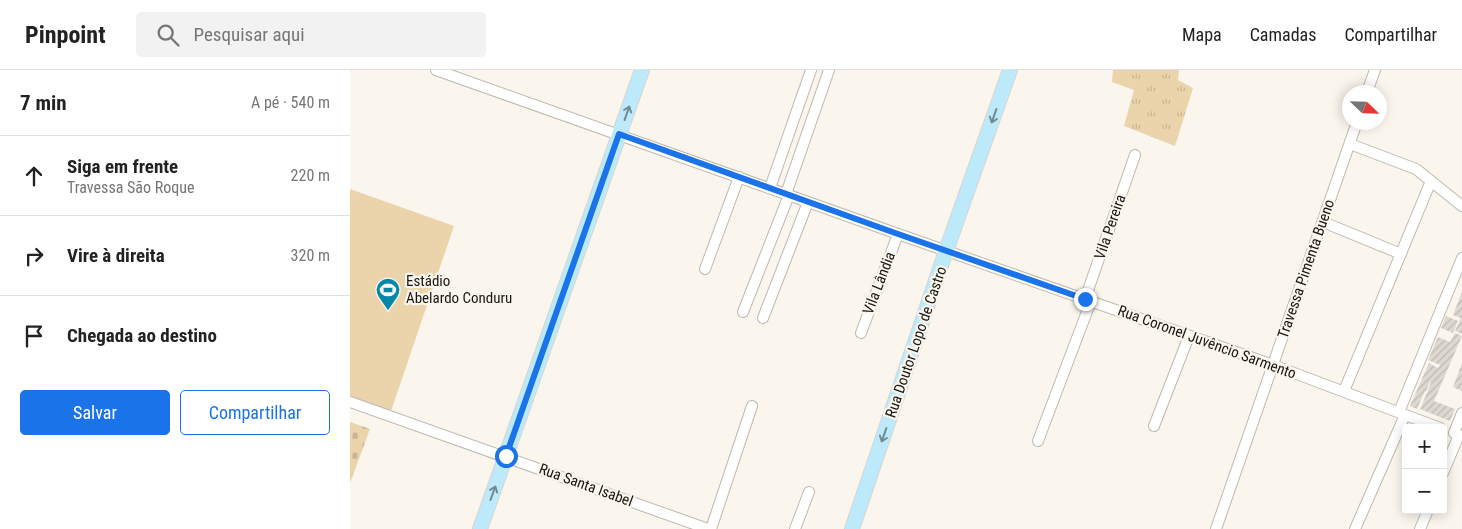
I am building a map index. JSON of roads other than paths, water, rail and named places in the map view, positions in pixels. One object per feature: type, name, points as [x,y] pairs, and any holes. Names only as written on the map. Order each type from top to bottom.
[{"type":"main road","points":[[480,529],[642,70]]},
{"type":"main road","name":"Rua Doutor Lopo de Castro","points":[[852,529],[946,251],[1010,70]]},
{"type":"street","name":"Rua Coronel Juvêncio Sarmento","points":[[436,70],[1272,365],[1431,424]]},
{"type":"street","points":[[770,188],[811,70]]},
{"type":"street","points":[[743,312],[787,195],[828,70]]},
{"type":"street","points":[[1370,85],[1375,70]]},
{"type":"street","name":"Travessa Pimenta Bueno","points":[[1216,529],[1354,130]]},
{"type":"street","points":[[1350,144],[1416,169],[1462,206]]},
{"type":"street","name":"Vila Pereira","points":[[1038,441],[1088,300],[1135,154]]},
{"type":"street","points":[[705,269],[739,177]]},
{"type":"street","points":[[1344,391],[1431,180]]},
{"type":"street","points":[[763,318],[808,202]]},
{"type":"street","points":[[1323,222],[1400,254]]},
{"type":"street","name":"Vila Lândia","points":[[860,332],[898,234]]},
{"type":"street","points":[[1355,529],[1462,258]]},
{"type":"street","points":[[1154,426],[1189,336]]},
{"type":"street","name":"Rua Santa Isabel","points":[[350,402],[709,529]]},
{"type":"street","points":[[709,529],[720,505],[752,406]]},
{"type":"street","points":[[1445,469],[1458,435],[1462,413]]},
{"type":"street","points":[[795,529],[809,492]]},
{"type":"street","points":[[1420,529],[1426,514]]},
{"type":"place","name":"Estádio Abelardo Conduru","points":[[388,311]]}]
